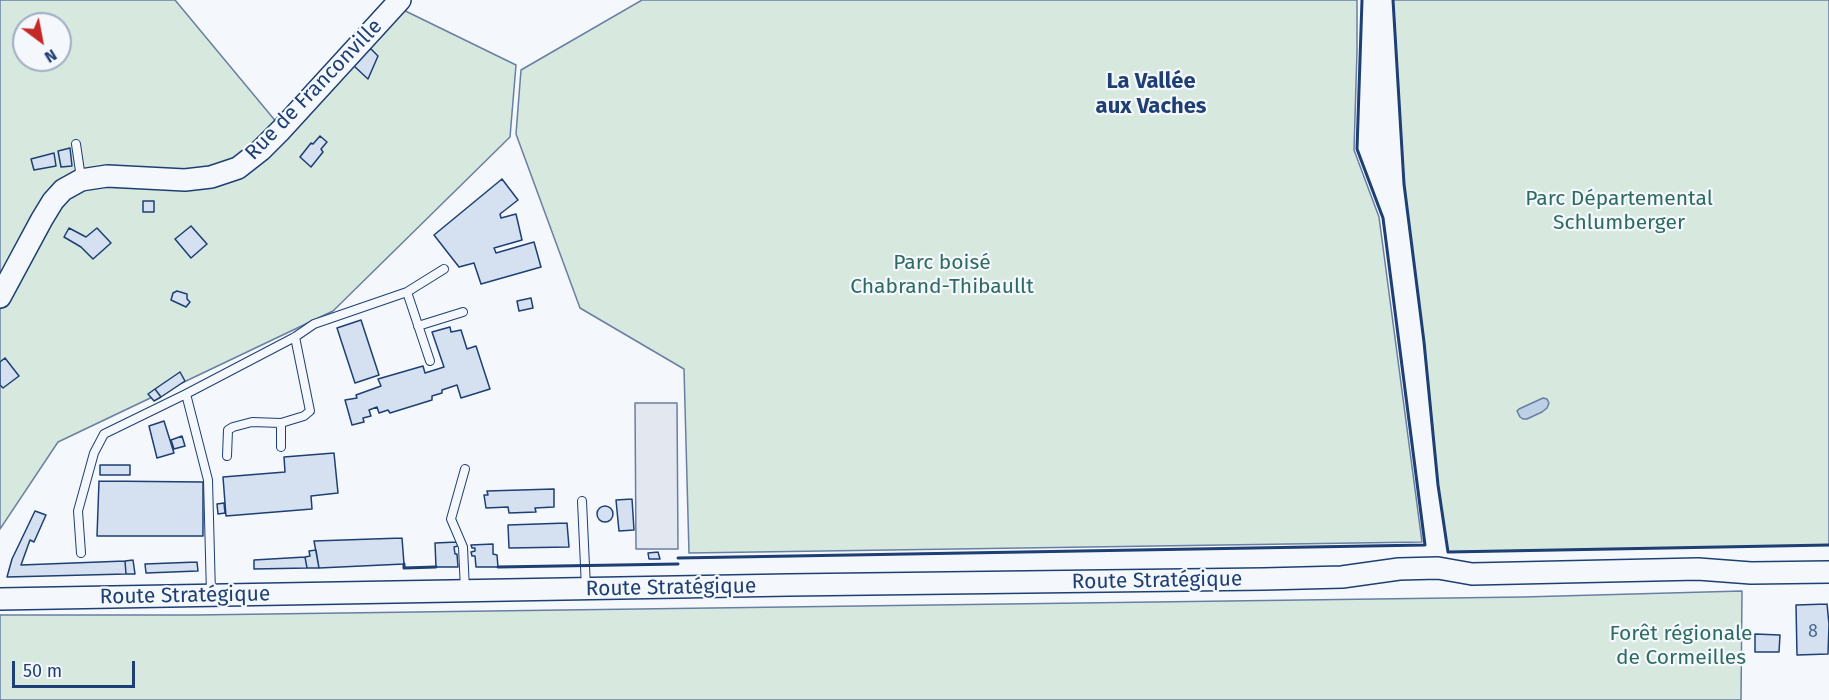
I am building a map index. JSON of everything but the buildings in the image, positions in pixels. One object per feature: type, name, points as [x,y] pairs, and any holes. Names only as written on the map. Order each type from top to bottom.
[{"type":"street","name":"Rue de Franconville","points":[[0,297],[53,201],[63,190],[81,180],[107,176],[184,180],[211,177],[238,168],[281,130],[400,0]]},
{"type":"street","name":"Route Stratégique","points":[[1698,569],[1751,561],[1829,559]]},
{"type":"street","name":"Route Stratégique","points":[[0,599],[1234,580],[1342,576],[1417,582],[1437,581],[1472,574],[1698,569],[1751,573],[1829,572]]},
{"type":"lane","points":[[76,144],[81,180]]},
{"type":"lane","points":[[81,553],[78,510],[94,453],[104,434],[295,337],[314,324],[407,292],[444,269]]},
{"type":"lane","points":[[407,292],[430,361]]},
{"type":"lane","points":[[418,326],[463,312]]},
{"type":"lane","points":[[227,456],[228,430],[233,427],[252,422],[281,423],[304,416],[310,411],[295,337]]},
{"type":"lane","points":[[186,394],[208,480],[211,595]]},
{"type":"lane","points":[[281,423],[281,447]]},
{"type":"lane","points":[[465,469],[451,519],[463,547],[465,592]]},
{"type":"lane","points":[[582,501],[586,590]]},
{"type":"green space","points":[[0,0],[175,0],[278,124],[387,2],[516,65],[510,137],[333,311],[58,442],[0,529]]},
{"type":"green space","name":"Parc boisé Chabrand-Thibaullt","points":[[642,0],[1357,0],[1354,150],[1379,217],[1422,542],[689,553],[684,369],[580,308],[516,134],[521,70]]},
{"type":"green space","name":"Parc Départemental Schlumberger","points":[[1393,0],[1829,0],[1829,545],[1448,552],[1438,485],[1424,342],[1404,184]]},
{"type":"green space","name":"Forêt régionale de Cormeilles","points":[[1742,591],[1741,700],[0,700],[0,615],[195,615],[1523,597]]},
{"type":"shaded area","points":[[635,403],[677,403],[678,549],[636,549]]},
{"type":"water","points":[[1543,398],[1549,403],[1547,408],[1527,419],[1520,417],[1517,411],[1519,409]]},
{"type":"wall","points":[[678,558],[1425,545],[1383,218],[1357,149],[1362,0]]},
{"type":"wall","points":[[1393,0],[1404,184],[1424,342],[1438,485],[1448,552],[1829,545]]},
{"type":"wall","points":[[404,564],[404,568],[436,567]]},
{"type":"wall","points":[[498,567],[678,564]]},
{"type":"district","name":"La Vallée aux Vaches","points":[[1151,94]]}]
